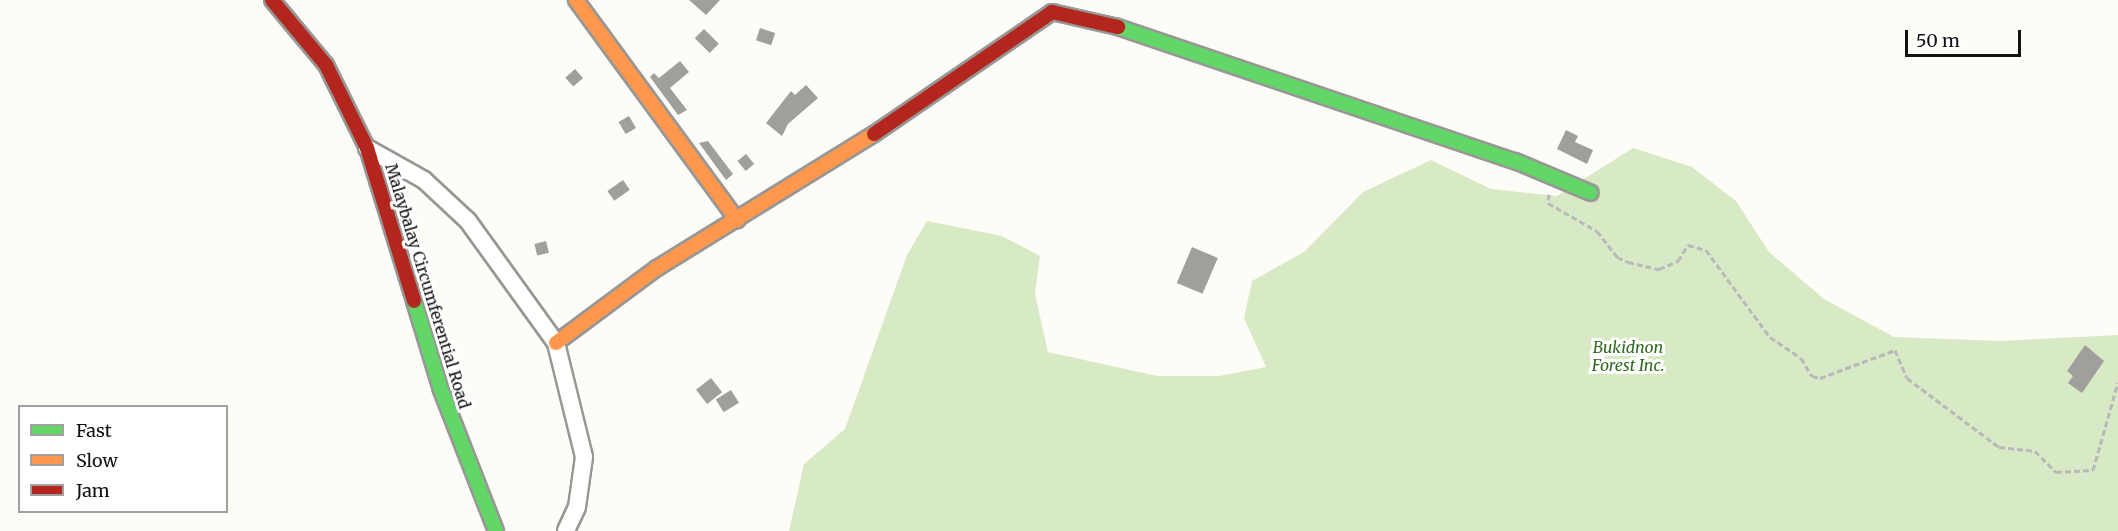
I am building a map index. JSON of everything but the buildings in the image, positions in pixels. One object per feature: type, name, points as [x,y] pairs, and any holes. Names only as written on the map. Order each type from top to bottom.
[{"type":"street","name":"Malaybalay Circumferential Road","points":[[272,0],[326,65],[368,148],[441,390],[496,531]]},
{"type":"street","points":[[576,0],[737,220]]},
{"type":"street","points":[[556,343],[657,268],[828,166],[1041,18],[1061,11],[1231,62],[1550,176],[1591,194]]},
{"type":"street","points":[[368,148],[424,180],[454,207],[510,273],[556,343],[584,458],[577,507],[566,531]]},
{"type":"path","points":[[1550,176],[1548,202],[1597,231],[1617,257],[1659,269],[1678,261],[1688,245],[1706,250],[1770,337],[1801,358],[1812,376],[1820,378],[1895,350],[1907,378],[1999,447],[2035,451],[2056,472],[2092,470],[2118,382]]},
{"type":"green space","name":"Bukidnon Forest Inc.","points":[[1633,148],[1692,167],[1736,201],[1769,252],[1824,299],[1894,337],[1999,341],[2118,335],[2118,531],[789,531],[804,464],[845,429],[907,255],[927,221],[1002,236],[1040,256],[1035,294],[1048,352],[1157,376],[1219,376],[1266,367],[1244,318],[1252,281],[1304,252],[1363,192],[1431,160],[1491,189],[1557,196]]},
{"type":"traffic: fast","points":[[1118,27],[1515,161],[1591,193]]},
{"type":"traffic: fast","points":[[414,301],[441,390],[496,531]]},
{"type":"traffic: slow","points":[[576,0],[737,220]]},
{"type":"traffic: slow","points":[[556,343],[657,268],[874,134]]},
{"type":"traffic: jam","points":[[272,0],[326,65],[367,148],[414,301]]},
{"type":"traffic: jam","points":[[874,134],[1052,12],[1118,27]]}]
